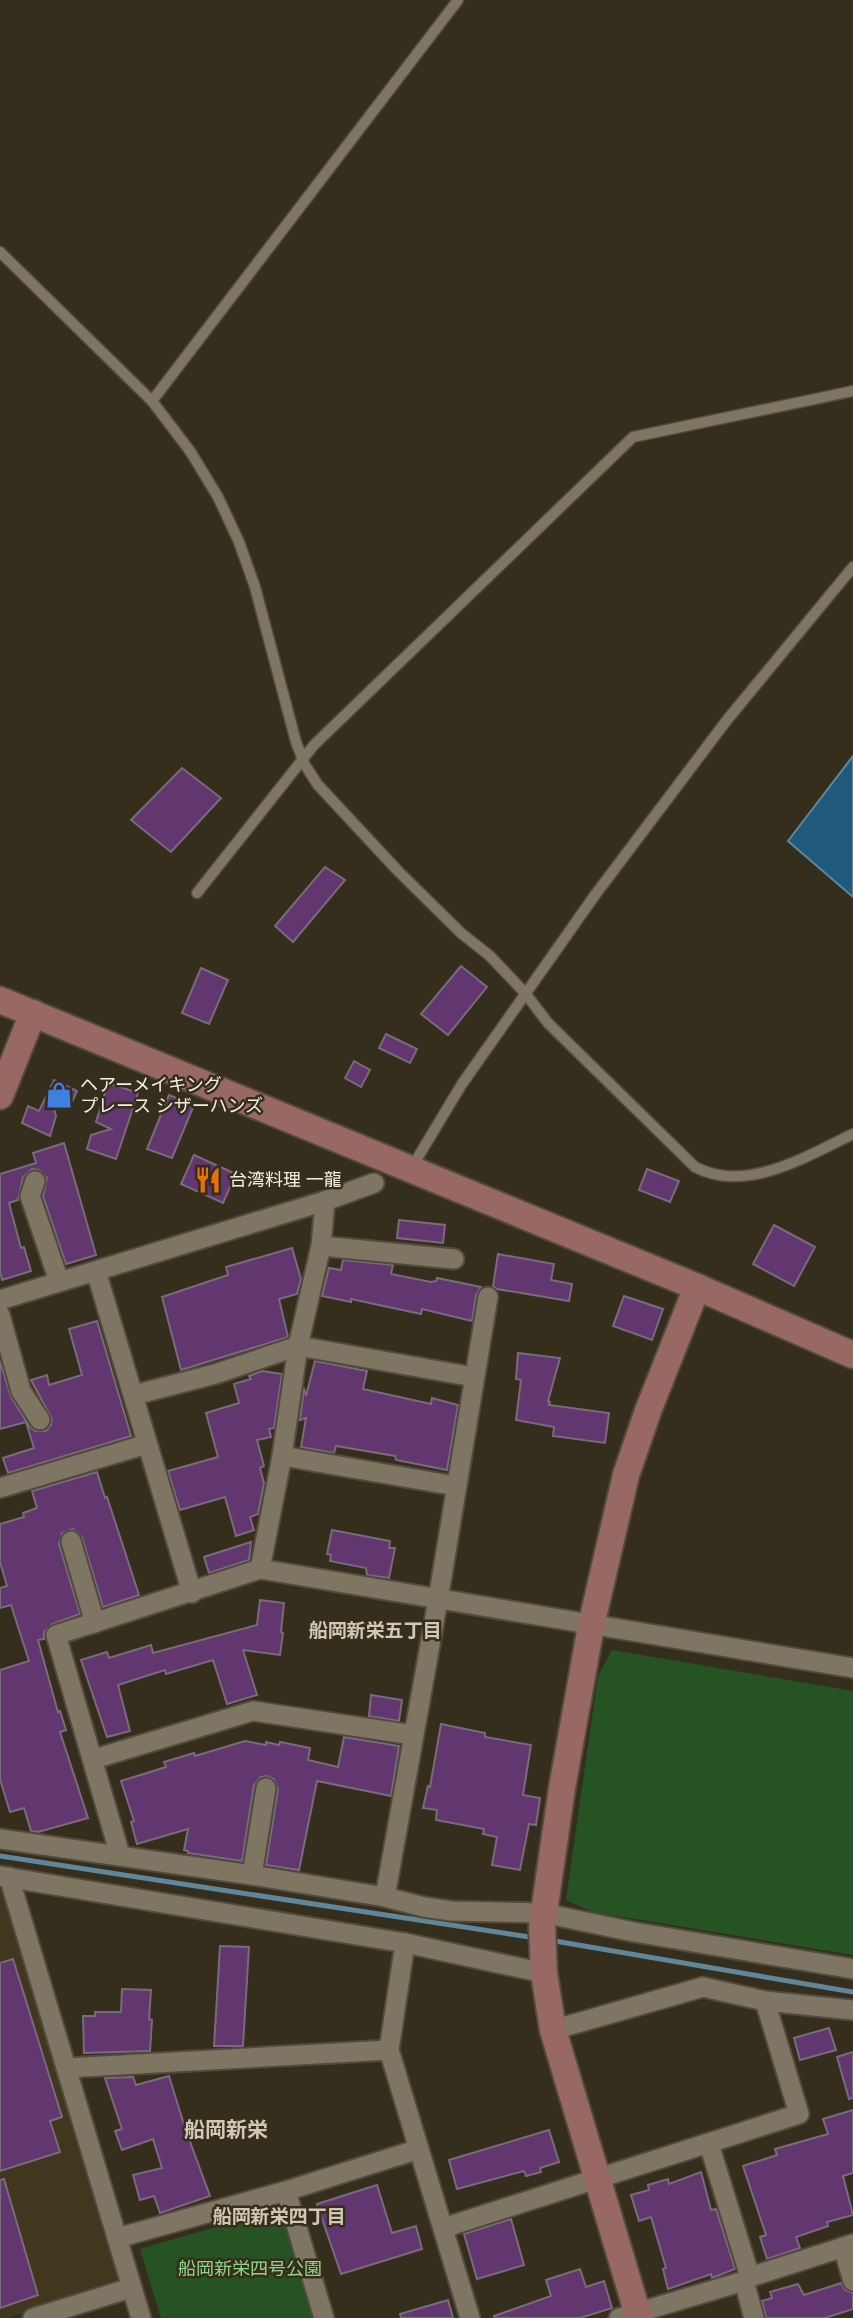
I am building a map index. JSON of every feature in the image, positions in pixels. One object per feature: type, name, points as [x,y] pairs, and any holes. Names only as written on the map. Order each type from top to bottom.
[{"type":"street","points":[[0,1000],[696,1287],[853,1355]]},
{"type":"street","points":[[0,1096],[33,1013]]},
{"type":"street","points":[[35,1181],[30,1196],[59,1282]]},
{"type":"street","points":[[0,1300],[325,1201],[374,1183]]},
{"type":"street","points":[[260,1570],[282,1456],[298,1346],[321,1246],[325,1201]]},
{"type":"street","points":[[321,1246],[454,1259]]},
{"type":"street","points":[[96,1271],[192,1593]]},
{"type":"street","points":[[696,1287],[626,1475],[591,1626],[562,1788],[543,1919],[543,1964],[553,2030],[632,2316],[848,2246],[853,2281]]},
{"type":"street","points":[[385,1897],[488,1297]]},
{"type":"street","points":[[0,1315],[21,1391],[40,1420]]},
{"type":"street","points":[[134,1395],[215,1374],[298,1346],[474,1377]]},
{"type":"street","points":[[0,1488],[147,1444]]},
{"type":"street","points":[[282,1456],[456,1486]]},
{"type":"street","points":[[71,1541],[95,1623]]},
{"type":"street","points":[[120,1855],[56,1635],[260,1570],[853,1668]]},
{"type":"street","points":[[93,1759],[253,1711],[413,1735]]},
{"type":"street","points":[[253,1875],[266,1788]]},
{"type":"street","points":[[1,1837],[253,1875],[451,1911],[634,1931],[853,1969]]},
{"type":"street","points":[[141,2318],[5,1877],[543,1964]]},
{"type":"street","points":[[405,1943],[389,2050],[470,2318]]},
{"type":"street","points":[[553,2030],[703,1987],[765,2001],[853,2010]]},
{"type":"street","points":[[443,2228],[799,2114],[765,2001]]},
{"type":"street","points":[[66,2068],[389,2050]]},
{"type":"street","points":[[709,2144],[747,2279],[754,2318]]},
{"type":"street","points":[[117,2238],[286,2191],[419,2149]]},
{"type":"street","points":[[286,2191],[324,2318]]},
{"type":"street","points":[[33,2318],[131,2288]]},
{"type":"lane","points":[[152,401],[458,0]]},
{"type":"lane","points":[[0,252],[152,401],[190,450],[218,497],[239,542],[255,587],[303,760],[318,785],[399,872],[461,933],[490,956],[525,993],[548,1023],[695,1167],[709,1174],[725,1177],[746,1175],[792,1163],[853,1134]]},
{"type":"lane","points":[[197,893],[314,745],[633,437],[853,391]]},
{"type":"lane","points":[[410,1170],[462,1084],[595,895],[727,720],[853,568]]},
{"type":"shaded area","points":[[0,1889],[118,2274],[114,2286],[7,2318],[0,2318]]},
{"type":"green space","points":[[612,1650],[853,1691],[853,1955],[593,1912],[566,1900],[598,1676]]},
{"type":"green space","name":"船岡新栄四号公園","points":[[284,2207],[316,2318],[161,2318],[140,2249]]},
{"type":"water","points":[[853,756],[853,897],[788,841]]},
{"type":"building","points":[[182,768],[221,798],[171,852],[131,820]]},
{"type":"building","points":[[325,867],[345,880],[293,942],[275,926]]},
{"type":"building","points":[[461,966],[487,987],[448,1035],[421,1014]]},
{"type":"building","points":[[201,968],[228,980],[209,1024],[182,1013]]},
{"type":"building","points":[[386,1034],[417,1049],[410,1063],[379,1048]]},
{"type":"building","points":[[354,1061],[370,1070],[361,1087],[345,1078]]},
{"type":"building","points":[[54,1080],[77,1091],[69,1109],[52,1101],[56,1116],[50,1136],[22,1123],[28,1106],[39,1111]]},
{"type":"building","points":[[108,1083],[138,1093],[116,1159],[87,1149],[91,1135],[111,1129],[96,1122]]},
{"type":"building","points":[[169,1095],[194,1105],[172,1158],[147,1149]]},
{"type":"building","points":[[64,1143],[96,1255],[66,1264],[43,1196],[47,1178],[39,1170],[32,1169],[23,1177],[18,1200],[9,1203],[21,1248],[24,1247],[31,1271],[2,1280],[0,1174],[36,1163],[33,1153]]},
{"type":"building","points":[[194,1155],[236,1174],[223,1203],[181,1184]]},
{"type":"building","points":[[647,1169],[679,1181],[670,1202],[639,1190]]},
{"type":"building","points":[[399,1220],[445,1225],[443,1243],[397,1238]]},
{"type":"building","points":[[774,1225],[815,1247],[794,1286],[753,1264]]},
{"type":"building","points":[[292,1248],[301,1279],[297,1294],[279,1299],[288,1337],[181,1370],[162,1297],[228,1275],[226,1267]]},
{"type":"building","points":[[498,1254],[554,1264],[551,1280],[572,1284],[569,1301],[497,1289],[493,1286]]},
{"type":"building","points":[[343,1260],[393,1265],[391,1274],[431,1282],[437,1278],[481,1287],[476,1295],[472,1321],[422,1309],[421,1314],[351,1299],[351,1302],[322,1296],[329,1268],[341,1270]]},
{"type":"building","points":[[624,1296],[663,1309],[652,1340],[613,1326]]},
{"type":"building","points":[[97,1321],[131,1436],[8,1473],[3,1458],[34,1448],[26,1422],[0,1429],[0,1361],[11,1397],[30,1427],[35,1431],[46,1431],[52,1419],[31,1380],[47,1375],[49,1385],[82,1375],[69,1329]]},
{"type":"building","points":[[518,1353],[560,1358],[549,1405],[609,1413],[605,1443],[553,1436],[554,1427],[516,1420],[521,1380],[516,1379]]},
{"type":"building","points":[[315,1361],[367,1371],[363,1389],[431,1404],[432,1398],[458,1405],[447,1470],[396,1460],[395,1456],[336,1446],[334,1453],[301,1447],[306,1418],[300,1420],[304,1388],[306,1396]]},
{"type":"building","points":[[262,1371],[282,1374],[274,1428],[269,1429],[271,1437],[257,1440],[264,1466],[260,1468],[264,1483],[258,1514],[250,1517],[254,1530],[236,1536],[225,1497],[180,1510],[168,1471],[218,1457],[206,1413],[239,1403],[234,1384],[251,1379],[249,1376]]},
{"type":"building","points":[[97,1472],[139,1595],[103,1607],[82,1537],[73,1529],[62,1533],[59,1544],[80,1614],[52,1624],[44,1632],[44,1639],[38,1640],[58,1712],[60,1711],[66,1730],[60,1732],[88,1818],[38,1832],[31,1831],[24,1808],[10,1812],[0,1779],[0,1670],[29,1661],[11,1605],[0,1608],[0,1588],[7,1586],[0,1562],[0,1524],[24,1517],[23,1513],[37,1508],[32,1491]]},
{"type":"building","points":[[332,1530],[390,1541],[389,1548],[395,1548],[389,1578],[367,1575],[366,1568],[330,1561],[331,1555],[327,1554]]},
{"type":"building","points":[[251,1542],[249,1560],[209,1573],[204,1557]]},
{"type":"building","points":[[260,1600],[284,1603],[280,1655],[243,1650],[257,1695],[227,1704],[213,1660],[166,1674],[165,1670],[118,1685],[130,1731],[107,1737],[81,1660],[107,1652],[109,1658],[151,1645],[153,1653],[257,1625]]},
{"type":"building","points":[[371,1695],[402,1700],[399,1721],[369,1716]]},
{"type":"building","points":[[441,1724],[485,1733],[485,1737],[531,1745],[523,1795],[540,1798],[536,1825],[529,1824],[520,1870],[492,1865],[497,1837],[483,1834],[484,1829],[436,1820],[437,1810],[423,1808],[428,1786],[430,1787]]},
{"type":"building","points":[[344,1737],[399,1746],[391,1796],[317,1781],[299,1870],[266,1865],[278,1789],[274,1779],[267,1776],[261,1777],[254,1785],[242,1861],[188,1853],[184,1850],[188,1829],[137,1844],[131,1822],[134,1821],[121,1781],[166,1767],[164,1762],[245,1741],[266,1745],[266,1742],[279,1745],[280,1742],[310,1748],[308,1760],[338,1767]]},
{"type":"building","points":[[220,1946],[249,1947],[243,2046],[214,2046]]},
{"type":"building","points":[[13,1959],[62,2117],[50,2121],[60,2152],[0,2171],[0,1963]]},
{"type":"building","points":[[122,1989],[151,1990],[150,2051],[84,2053],[83,2016],[95,2016],[95,2012],[121,2012]]},
{"type":"building","points":[[829,2028],[836,2050],[800,2060],[794,2038]]},
{"type":"building","points":[[853,2052],[853,2098],[849,2099],[837,2057]]},
{"type":"building","points":[[169,2076],[210,2196],[160,2213],[154,2196],[140,2200],[133,2175],[162,2168],[153,2139],[122,2150],[115,2131],[122,2129],[105,2078],[133,2077],[136,2085]]},
{"type":"building","points":[[853,2110],[853,2173],[843,2176],[853,2215],[827,2222],[828,2226],[796,2237],[800,2248],[767,2259],[760,2237],[766,2235],[743,2166],[777,2155],[775,2149],[828,2134],[823,2119]]},
{"type":"building","points":[[549,2130],[559,2162],[540,2168],[541,2172],[526,2176],[524,2171],[457,2189],[449,2160]]},
{"type":"building","points":[[701,2172],[711,2210],[716,2209],[735,2269],[668,2289],[663,2269],[666,2268],[651,2217],[639,2221],[631,2195],[649,2190],[648,2185],[668,2179],[669,2184]]},
{"type":"building","points":[[4,2179],[38,2295],[0,2308],[0,2180]]},
{"type":"building","points":[[377,2185],[392,2233],[416,2226],[422,2249],[341,2274],[317,2204]]},
{"type":"building","points":[[511,2219],[524,2265],[477,2279],[464,2234]]},
{"type":"building","points":[[580,2269],[586,2287],[604,2281],[612,2308],[580,2318],[494,2318],[551,2296],[546,2280]]},
{"type":"building","points":[[841,2283],[845,2290],[853,2293],[853,2309],[825,2318],[766,2318],[762,2301],[772,2298],[770,2292],[798,2284],[804,2295]]},
{"type":"building","points":[[448,2300],[453,2318],[401,2318],[400,2314]]},
{"type":"waterway","points":[[0,1856],[536,1938]]},
{"type":"waterway","points":[[549,1940],[853,1992]]},
{"type":"place","name":"ヘアーメイキング プレース シザーハンズ","points":[[59,1095]]},
{"type":"place","name":"台湾料理 一龍","points":[[208,1180]]},
{"type":"district","name":"船岡新栄五丁目","points":[[375,1631]]},
{"type":"district","name":"船岡新栄","points":[[226,2130]]},
{"type":"district","name":"船岡新栄四丁目","points":[[279,2217]]}]
